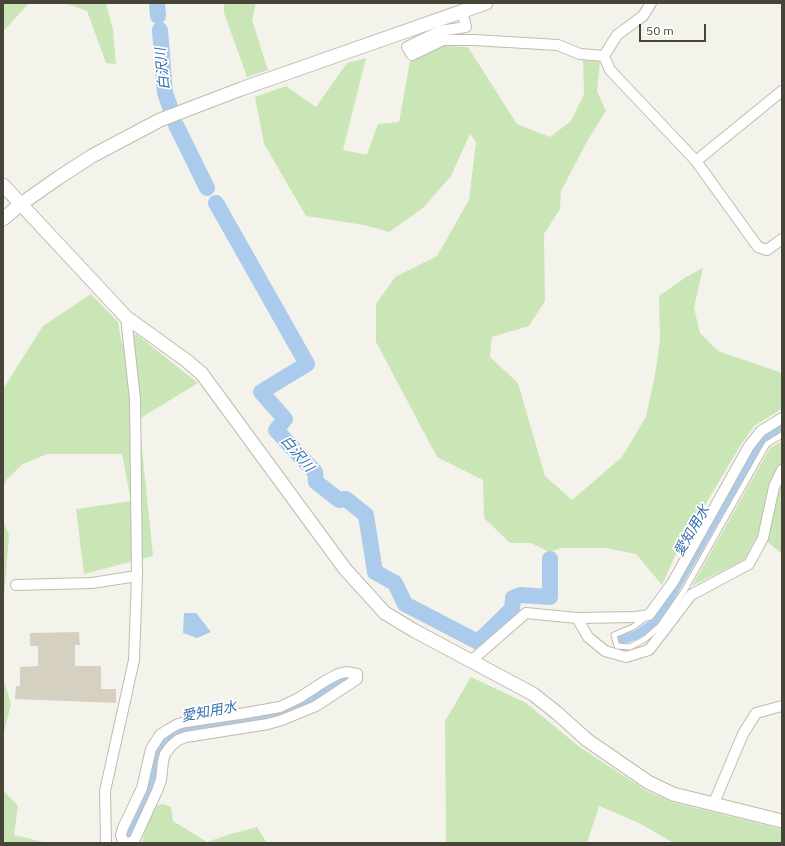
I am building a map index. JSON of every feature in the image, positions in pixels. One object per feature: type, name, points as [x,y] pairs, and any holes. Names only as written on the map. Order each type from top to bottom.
[{"type":"street","points":[[3,219],[21,204],[92,156],[160,120],[241,89],[486,3]]},
{"type":"street","points":[[604,56],[617,35],[643,16],[651,3]]},
{"type":"street","points":[[462,11],[466,27],[440,31],[406,47],[412,55],[443,40],[474,40],[558,45],[580,54],[604,56]]},
{"type":"street","points":[[604,56],[610,70],[696,161],[758,247],[767,250],[782,239]]},
{"type":"street","points":[[696,161],[782,92]]},
{"type":"street","points":[[3,185],[126,317],[187,361],[202,374],[345,569],[385,613],[414,631],[533,694],[558,713],[587,740],[648,782],[673,794],[782,821]]},
{"type":"street","points":[[106,843],[105,791],[134,660],[137,576],[135,399],[126,317]]},
{"type":"street","points":[[471,661],[526,613],[577,618],[634,617],[649,615],[673,582],[749,446],[761,431],[782,418]]},
{"type":"street","points":[[577,618],[588,638],[605,651],[626,657],[649,650],[692,595],[749,564],[763,538],[774,486],[782,470]]},
{"type":"street","points":[[16,586],[92,583],[137,576]]},
{"type":"street","points":[[346,672],[356,674],[357,679],[316,706],[282,720],[268,724],[186,737],[178,740],[165,754],[161,780],[134,842],[128,843],[122,841],[121,834],[142,788],[151,749],[160,735],[178,724],[186,722],[280,707],[299,698],[338,674],[346,672]]},
{"type":"street","points":[[713,805],[742,734],[756,713],[782,706]]},
{"type":"lane","points":[[649,615],[633,627],[614,635],[617,646],[630,647],[644,639],[660,626],[684,591],[767,444],[782,435]]},
{"type":"green space","points":[[3,3],[29,3],[3,32]]},
{"type":"green space","points":[[65,3],[106,3],[113,30],[116,64],[106,63],[87,11]]},
{"type":"green space","points":[[224,3],[256,3],[252,20],[268,70],[247,77],[224,13]]},
{"type":"green space","points":[[443,46],[468,47],[517,124],[550,137],[571,121],[584,94],[583,60],[600,61],[597,91],[606,111],[589,138],[561,191],[560,209],[544,234],[545,301],[529,326],[492,337],[490,357],[518,383],[545,476],[572,500],[622,457],[646,417],[655,375],[660,339],[659,296],[686,277],[703,268],[694,308],[700,333],[718,351],[782,373],[782,409],[754,426],[740,446],[675,556],[662,585],[636,554],[605,548],[562,548],[549,552],[531,543],[510,543],[484,518],[483,480],[437,457],[376,342],[376,304],[395,277],[437,256],[469,200],[476,142],[470,134],[451,176],[423,208],[389,232],[364,225],[306,216],[264,144],[255,97],[286,86],[316,107],[347,63],[366,58],[343,150],[367,155],[378,124],[399,122],[410,61]]},
{"type":"green space","points":[[91,294],[118,322],[122,344],[136,334],[198,383],[139,419],[153,556],[84,574],[76,509],[131,501],[122,454],[47,454],[23,464],[7,479],[3,488],[3,389],[43,326]]},
{"type":"green space","points":[[782,441],[782,554],[758,534],[744,560],[692,586],[770,448]]},
{"type":"green space","points":[[3,521],[9,535],[3,609]]},
{"type":"green space","points":[[471,677],[526,703],[581,748],[647,791],[672,802],[782,829],[782,843],[674,843],[639,823],[599,806],[587,843],[446,843],[445,721]]},
{"type":"green space","points":[[3,678],[11,704],[3,736]]},
{"type":"green space","points":[[3,790],[18,806],[14,835],[48,843],[3,843]]},
{"type":"green space","points":[[163,804],[171,807],[173,821],[207,842],[257,827],[267,843],[142,843],[155,806]]},
{"type":"water","points":[[184,613],[196,613],[211,632],[197,638],[183,633]]},
{"type":"building","points":[[79,632],[80,645],[75,645],[75,666],[101,666],[101,689],[116,689],[116,703],[15,699],[16,686],[20,686],[20,667],[38,666],[38,646],[30,646],[30,633]]},
{"type":"waterway","name":"白沢川","points":[[157,3],[158,16]]},
{"type":"waterway","name":"白沢川","points":[[160,30],[165,93],[170,107]]},
{"type":"waterway","name":"白沢川","points":[[176,125],[207,188]]},
{"type":"waterway","name":"白沢川","points":[[216,203],[307,364],[261,392],[285,419],[276,430],[315,472],[316,482],[339,500],[346,499],[366,515],[375,572],[395,583],[405,604],[478,642],[512,609],[513,598],[520,595],[550,597],[550,559]]},
{"type":"waterway","name":"愛知用水","points":[[619,641],[636,635],[656,622],[761,440],[782,427]]},
{"type":"waterway","name":"愛知用水","points":[[127,835],[150,786],[156,754],[162,743],[171,735],[181,730],[260,718],[287,711],[309,700],[338,681],[355,677]]}]
